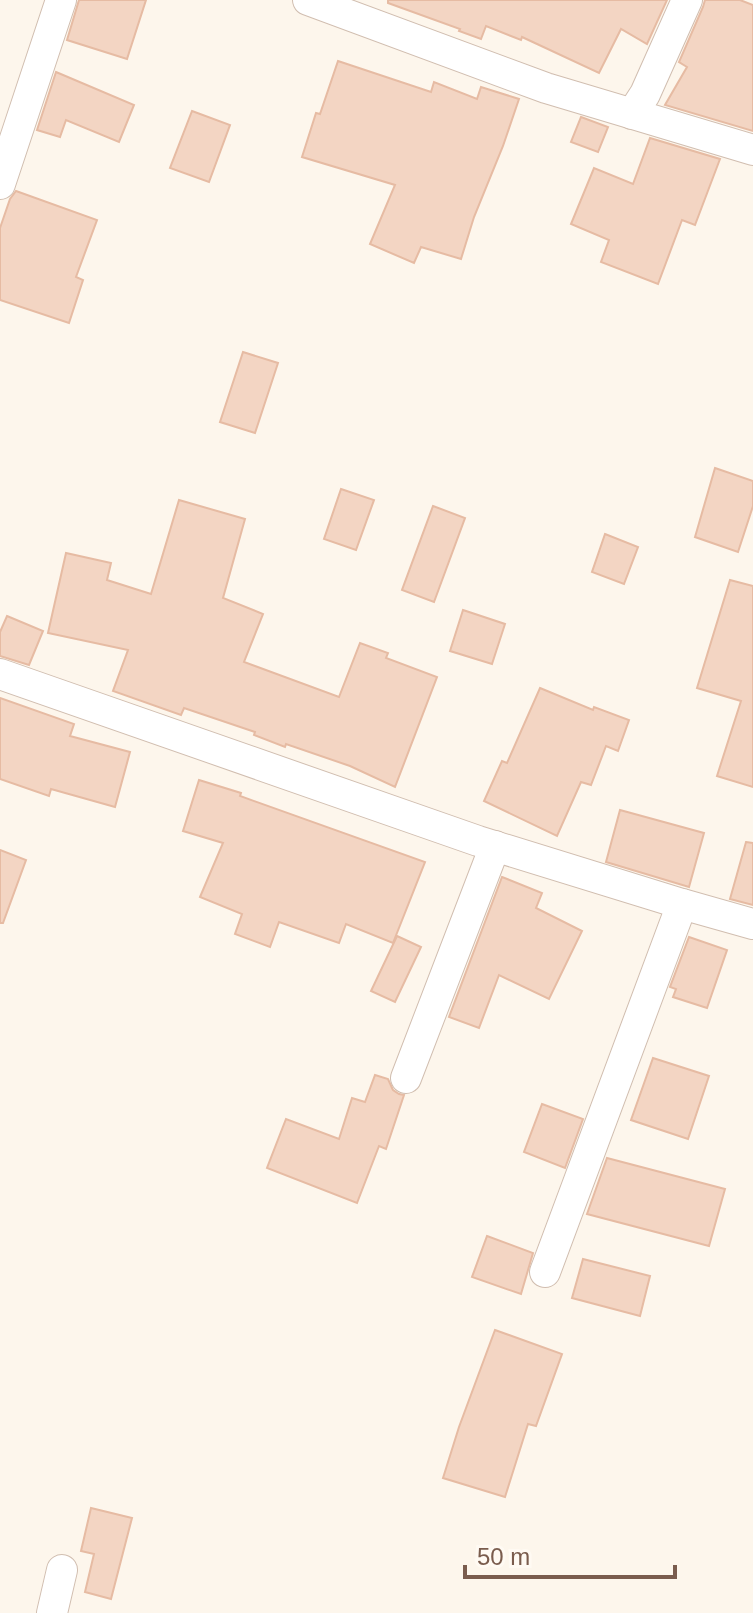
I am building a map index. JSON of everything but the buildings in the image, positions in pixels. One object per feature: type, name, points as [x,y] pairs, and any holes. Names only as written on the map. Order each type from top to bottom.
[{"type":"street","points":[[0,184],[61,0]]},
{"type":"street","points":[[308,0],[546,88],[753,150]]},
{"type":"street","points":[[632,114],[645,94],[687,0]]},
{"type":"street","points":[[0,674],[495,846],[753,924]]},
{"type":"street","points":[[406,1078],[495,846]]},
{"type":"street","points":[[545,1272],[682,904]]},
{"type":"street","points":[[52,1613],[62,1570]]}]
